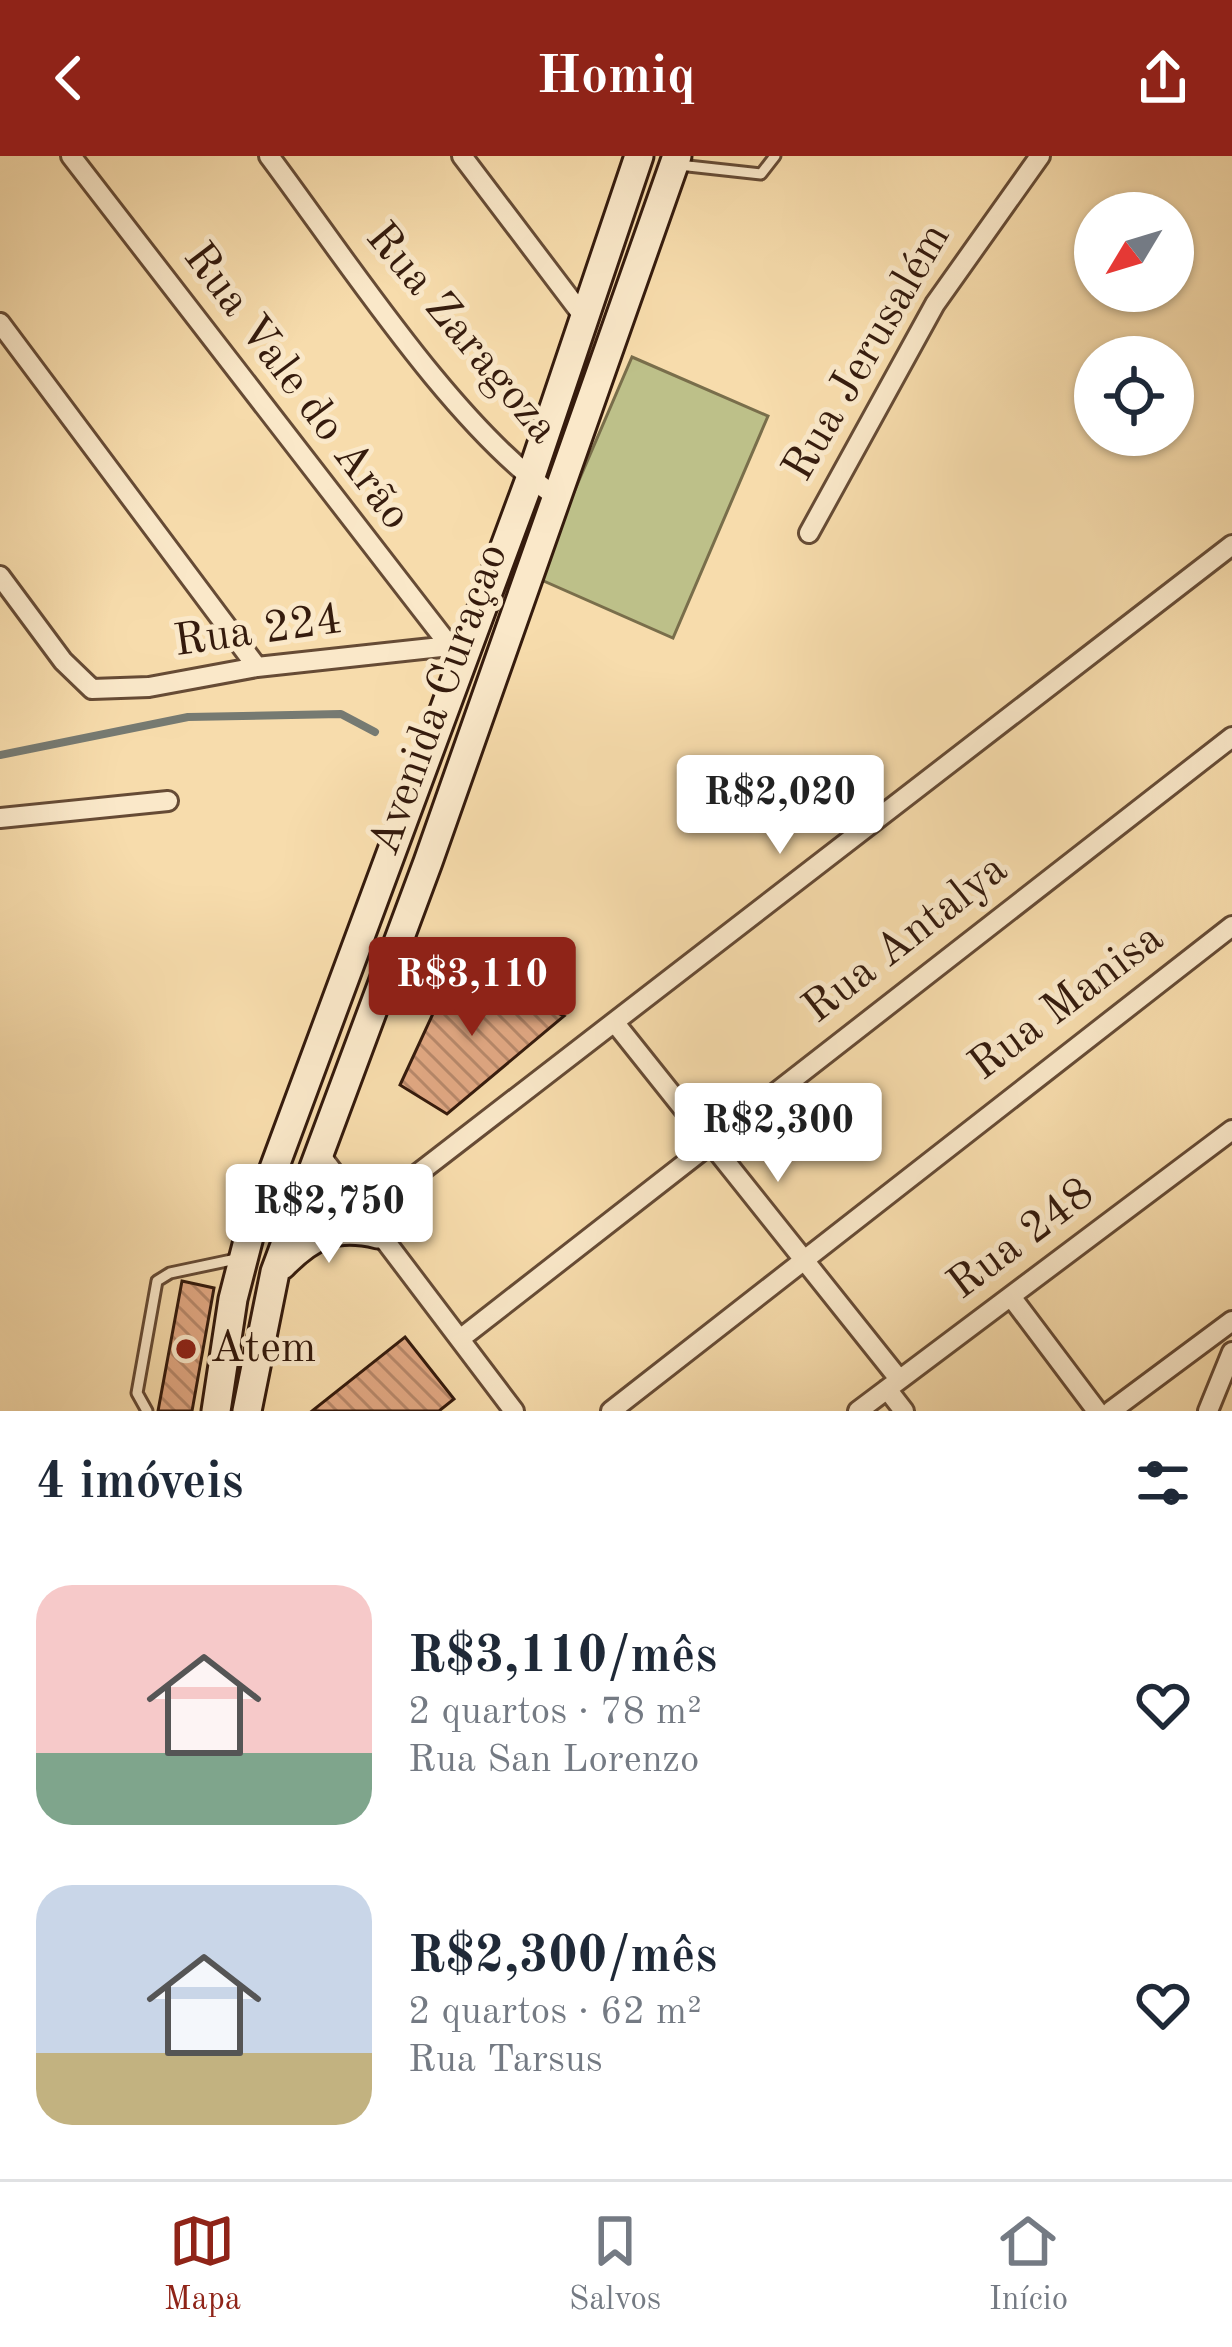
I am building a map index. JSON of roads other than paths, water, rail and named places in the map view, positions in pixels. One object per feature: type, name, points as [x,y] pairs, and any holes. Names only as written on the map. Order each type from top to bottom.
[{"type":"main road","name":"Avenida Curaçao","points":[[215,1411],[244,1257],[376,895],[456,655],[530,479],[639,156]]},
{"type":"main road","name":"Avenida Curaçao","points":[[247,1411],[275,1272],[321,1156],[675,160]]},
{"type":"main road","points":[[376,895],[407,916]]},
{"type":"main road","points":[[275,1272],[327,1231],[370,1225]]},
{"type":"street","name":"Rua Vale do Arão","points":[[71,156],[456,655]]},
{"type":"street","name":"Rua Zaragoza","points":[[269,156],[450,392],[530,479],[557,496]]},
{"type":"street","points":[[462,156],[584,317]]},
{"type":"street","name":"Rua Jerusalém","points":[[809,533],[935,304],[1040,156]]},
{"type":"street","points":[[0,323],[256,667]]},
{"type":"street","points":[[370,1225],[615,1023],[1232,545]]},
{"type":"street","name":"Rua 224","points":[[0,576],[80,680],[92,689],[114,691],[256,667],[456,655]]},
{"type":"street","name":"Rua Antalya","points":[[460,1339],[1232,737]]},
{"type":"street","points":[[0,818],[168,801]]},
{"type":"street","name":"Rua Manisa","points":[[611,1411],[1232,926]]},
{"type":"street","points":[[615,1023],[803,1261],[893,1384],[904,1411]]},
{"type":"street","name":"Rua 248","points":[[858,1411],[1232,1130]]},
{"type":"street","points":[[321,1156],[514,1411]]},
{"type":"street","points":[[1012,1298],[1097,1411]]},
{"type":"street","points":[[1111,1411],[1232,1321]]},
{"type":"street","points":[[1208,1411],[1232,1352]]},
{"type":"lane","points":[[675,160],[761,174],[775,156]]},
{"type":"lane","points":[[147,1411],[136,1393],[157,1281],[170,1273],[244,1257]]},
{"type":"waterway","points":[[0,755],[188,717],[341,714],[375,732]]},
{"type":"place","name":"Atem","points":[[186,1349]]}]
